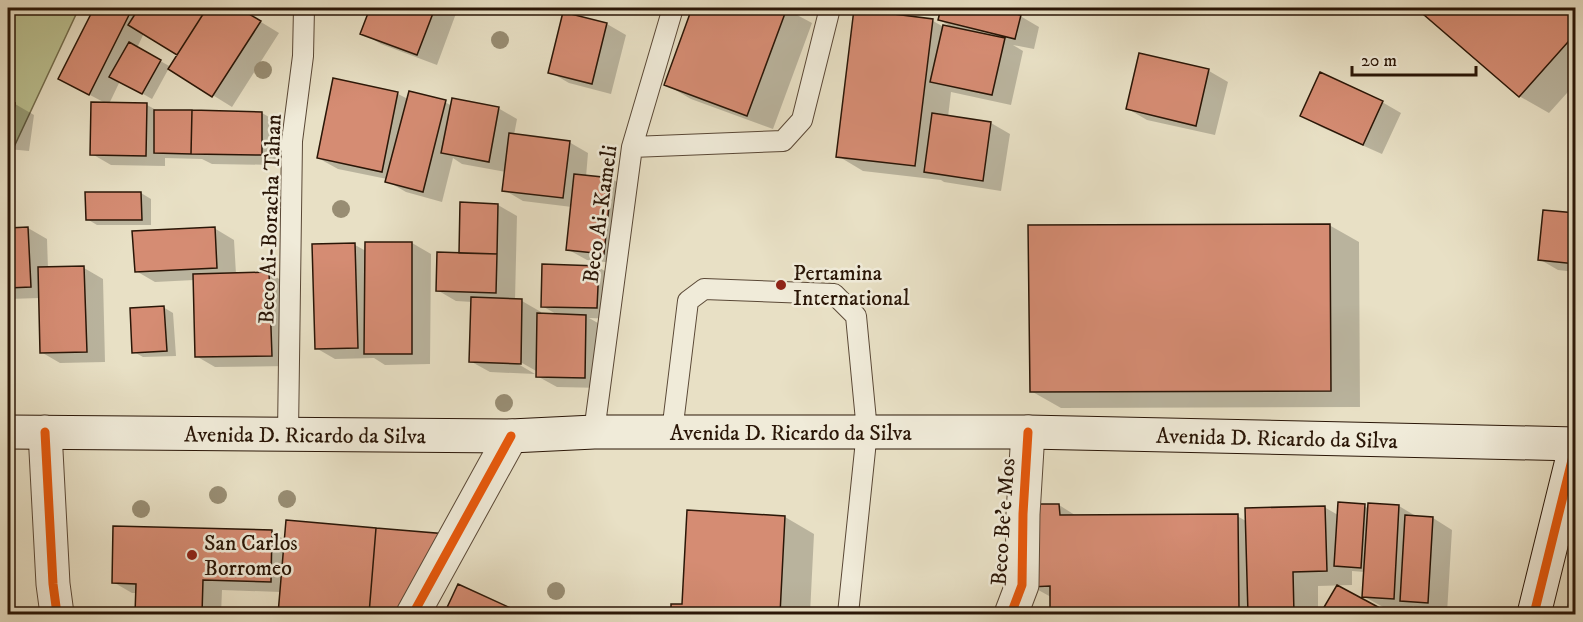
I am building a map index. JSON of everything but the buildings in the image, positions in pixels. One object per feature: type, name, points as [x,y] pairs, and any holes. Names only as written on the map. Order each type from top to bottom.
[{"type":"main road","name":"Avenida D. Ricardo da Silva","points":[[8,432],[511,436],[594,432],[1028,432],[1575,444]]},
{"type":"main road","points":[[45,432],[53,584],[57,615]]},
{"type":"main road","name":"Beco Be'e Mos","points":[[1011,615],[1022,585],[1028,432]]},
{"type":"main road","points":[[413,615],[511,436]]},
{"type":"main road","points":[[1534,615],[1575,444]]},
{"type":"lane","name":"Beco Ai-Boracha Tahan","points":[[288,433],[292,141],[303,56],[304,8]]},
{"type":"lane","name":"Beco Ai-Kameli","points":[[594,432],[632,147],[673,8]]},
{"type":"lane","points":[[632,147],[783,141],[802,120],[830,8]]},
{"type":"lane","points":[[672,432],[688,301],[704,289],[834,294],[856,316],[867,431],[848,615]]},
{"type":"green space","points":[[8,8],[79,8],[13,149],[8,149]]},
{"type":"waterway","points":[[1571,614],[1576,597]]},
{"type":"cycle path","points":[[45,432],[53,584],[57,614]]},
{"type":"cycle path","points":[[1011,614],[1022,585],[1028,432]]},
{"type":"cycle path","points":[[413,614],[511,436]]},
{"type":"cycle path","points":[[1534,614],[1576,444]]},
{"type":"place","name":"Pertamina International","points":[[781,285]]},
{"type":"place","name":"San Carlos Borromeo","points":[[192,555]]}]
